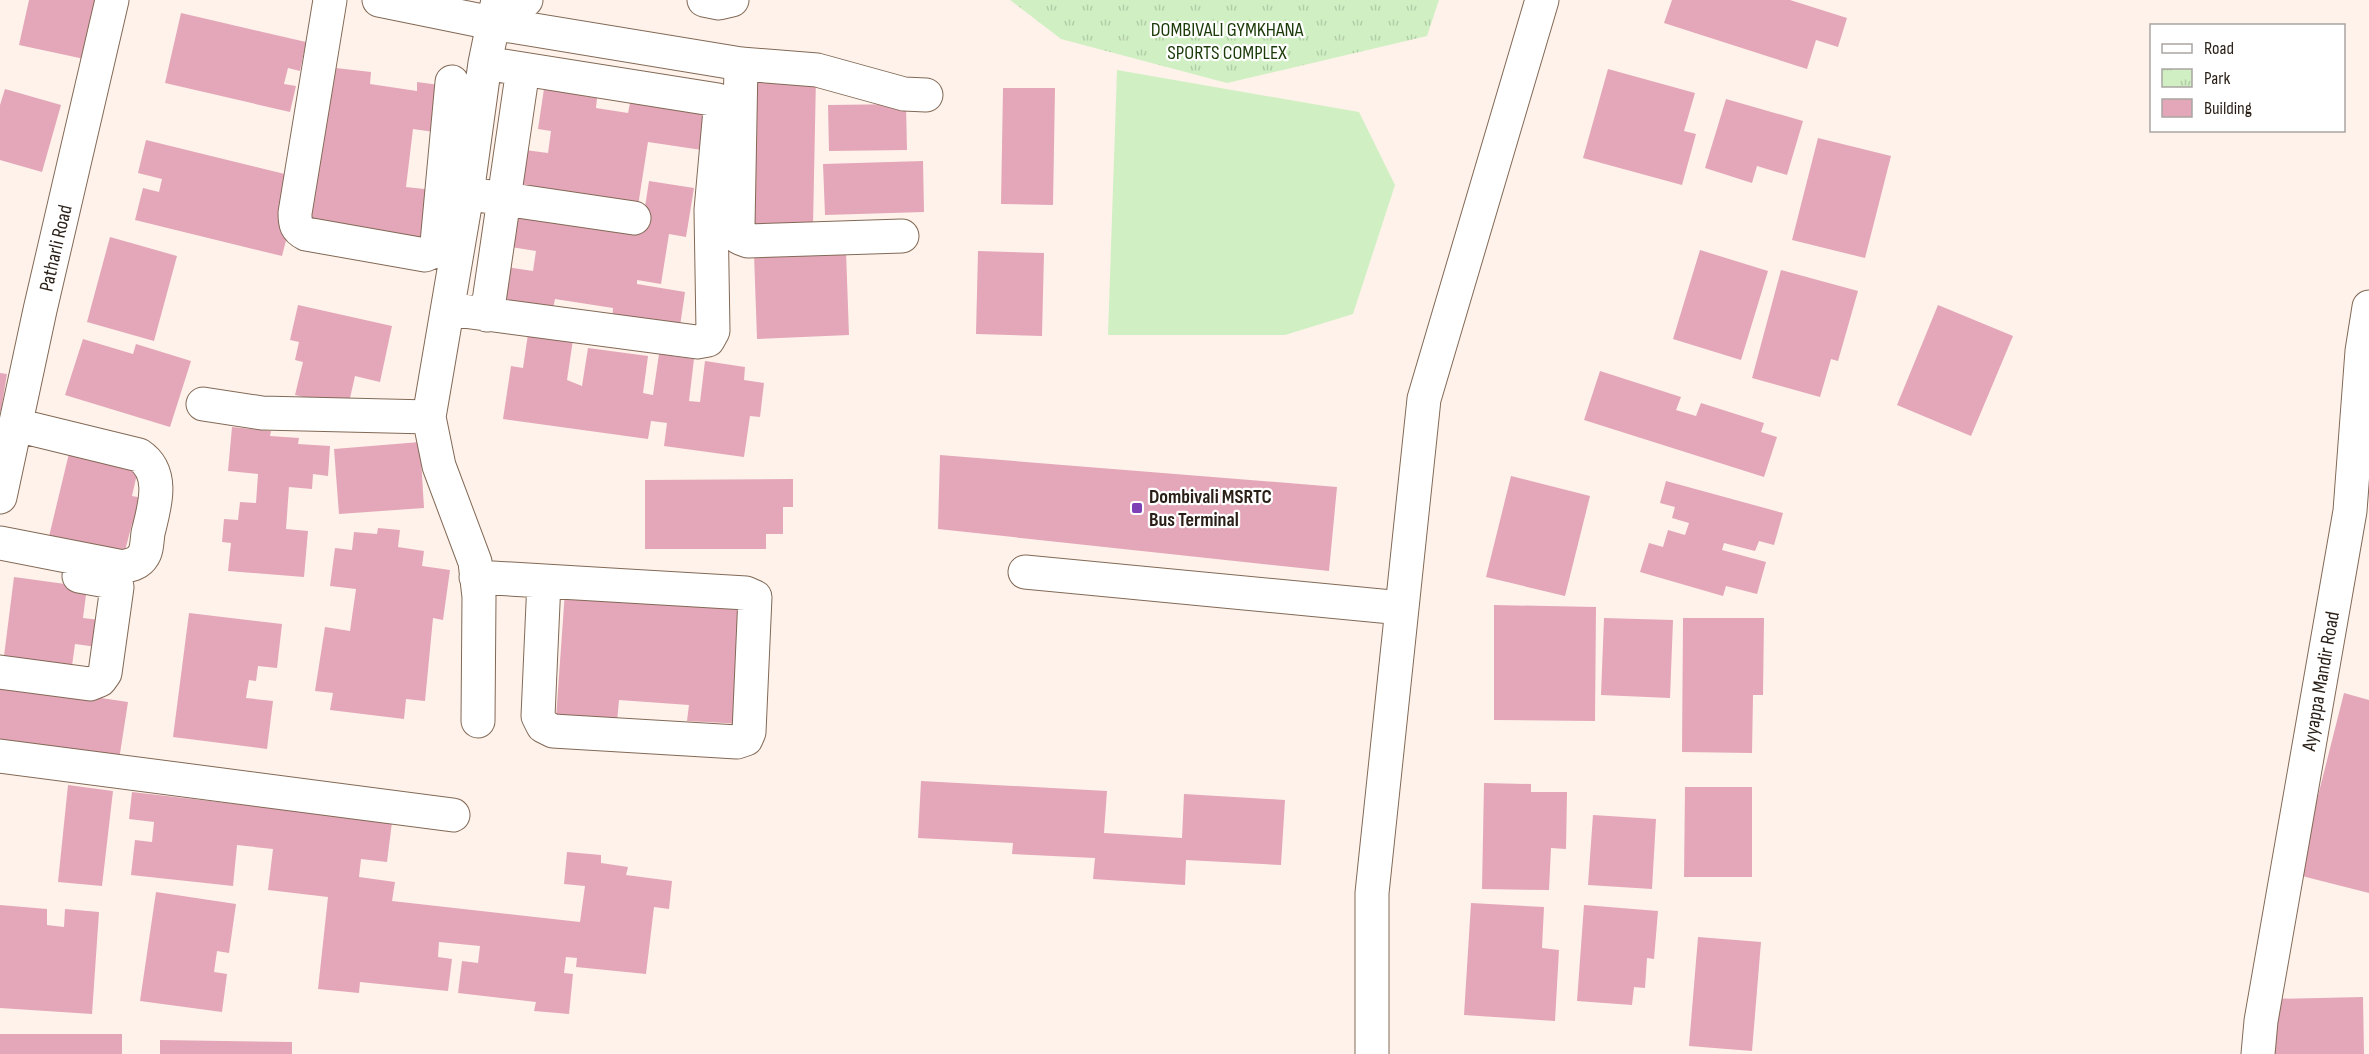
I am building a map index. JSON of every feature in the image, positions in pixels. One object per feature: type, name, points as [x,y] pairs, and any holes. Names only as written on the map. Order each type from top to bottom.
[{"type":"street","name":"Patharli Road","points":[[0,497],[112,0]]},
{"type":"street","points":[[330,0],[295,213],[295,224],[299,230],[306,234],[425,255],[432,252],[461,176],[452,82]]},
{"type":"street","points":[[379,0],[495,12],[741,64],[817,70],[904,94],[926,95]]},
{"type":"street","points":[[495,12],[526,0]]},
{"type":"street","points":[[704,0],[719,3],[732,0]]},
{"type":"street","points":[[1372,1054],[1372,893],[1424,399],[1542,0]]},
{"type":"street","points":[[478,721],[479,597],[475,562],[439,466],[429,417],[448,309],[461,176],[495,12]]},
{"type":"street","points":[[448,309],[697,342],[708,340],[712,331],[711,210],[720,110],[718,100],[485,63]]},
{"type":"street","points":[[741,64],[738,226],[740,238],[748,241],[902,236]]},
{"type":"street","points":[[487,315],[523,69]]},
{"type":"street","points":[[461,176],[505,199],[634,218]]},
{"type":"street","name":"Ayyappa Mandir Road","points":[[2258,1054],[2261,1021],[2360,512],[2362,351],[2369,307]]},
{"type":"street","points":[[203,404],[262,413],[429,417]]},
{"type":"street","points":[[0,543],[123,567],[134,564],[144,556],[157,492],[155,478],[146,460],[139,455],[16,425]]},
{"type":"street","points":[[0,560],[112,582],[117,587],[117,594],[105,673],[100,680],[90,684],[0,672]]},
{"type":"street","points":[[1025,572],[1402,608]]},
{"type":"street","points":[[476,577],[544,581],[746,593],[755,597],[750,732],[746,739],[737,742],[564,732],[553,731],[543,726],[538,717],[544,581]]},
{"type":"street","points":[[0,756],[453,815]]},
{"type":"green space","name":"DOMBIVALI GYMKHANA SPORTS COMPLEX","points":[[1010,0],[1439,0],[1427,36],[1227,83],[1061,39]]},
{"type":"green space","points":[[1117,70],[1359,112],[1395,185],[1353,314],[1285,335],[1108,335]]},
{"type":"building","points":[[29,0],[102,0],[89,60],[19,45]]},
{"type":"building","points":[[1672,0],[1790,0],[1847,18],[1838,47],[1816,40],[1807,69],[1664,23]]},
{"type":"building","points":[[181,13],[306,42],[300,71],[288,68],[284,84],[296,86],[290,112],[165,83]]},
{"type":"building","points":[[327,67],[371,72],[370,84],[417,91],[417,82],[447,86],[441,133],[413,129],[406,187],[433,190],[426,244],[306,229]]},
{"type":"building","points":[[1608,69],[1695,93],[1684,131],[1696,134],[1682,185],[1583,158]]},
{"type":"building","points":[[750,75],[816,77],[813,226],[746,224]]},
{"type":"building","points":[[545,82],[586,89],[584,96],[597,98],[596,108],[628,113],[630,103],[708,107],[702,150],[648,142],[638,206],[518,188],[525,150],[548,153],[551,131],[538,129]]},
{"type":"building","points":[[1003,88],[1055,88],[1053,205],[1001,204]]},
{"type":"building","points":[[5,89],[61,105],[42,172],[0,160],[0,105]]},
{"type":"building","points":[[1726,99],[1803,121],[1787,175],[1757,166],[1752,183],[1705,168]]},
{"type":"building","points":[[906,104],[907,150],[829,151],[828,105]]},
{"type":"building","points":[[1818,138],[1891,156],[1865,258],[1792,240]]},
{"type":"building","points":[[146,140],[293,176],[290,225],[282,256],[135,220],[143,188],[159,192],[162,179],[138,173]]},
{"type":"building","points":[[923,161],[924,212],[825,215],[823,164]]},
{"type":"building","points":[[649,181],[694,188],[686,237],[669,234],[661,284],[637,280],[637,284],[685,292],[679,333],[612,322],[613,308],[555,299],[552,314],[494,305],[500,266],[533,271],[536,251],[511,247],[516,215],[641,233]]},
{"type":"building","points":[[110,237],[177,256],[154,341],[87,322]]},
{"type":"building","points":[[1700,250],[1768,271],[1741,360],[1673,339]]},
{"type":"building","points":[[846,251],[849,335],[757,339],[754,254]]},
{"type":"building","points":[[978,251],[1044,253],[1042,336],[976,334]]},
{"type":"building","points":[[1781,270],[1858,291],[1838,361],[1831,359],[1820,397],[1752,378]]},
{"type":"building","points":[[298,305],[392,326],[380,382],[355,376],[348,407],[295,395],[303,362],[295,360],[299,342],[290,340]]},
{"type":"building","points":[[1938,305],[2013,336],[1971,436],[1897,405]]},
{"type":"building","points":[[529,327],[574,333],[567,380],[582,386],[588,348],[648,356],[643,393],[653,395],[659,354],[694,359],[689,401],[700,402],[705,361],[745,367],[744,380],[764,383],[760,417],[750,416],[744,457],[664,446],[667,423],[651,421],[648,439],[503,419],[511,366],[523,368]]},
{"type":"building","points":[[83,339],[133,354],[136,344],[191,361],[170,427],[65,395]]},
{"type":"building","points":[[1600,371],[1681,397],[1676,410],[1696,416],[1701,403],[1764,423],[1761,432],[1777,437],[1764,477],[1584,420]]},
{"type":"building","points":[[0,373],[7,374],[1,411],[0,411]]},
{"type":"building","points":[[232,427],[271,431],[270,436],[299,438],[298,444],[330,446],[328,476],[313,474],[312,489],[289,487],[286,529],[308,531],[304,577],[228,571],[231,543],[222,542],[224,519],[238,520],[240,502],[256,503],[258,474],[228,471]]},
{"type":"building","points":[[420,442],[424,508],[339,514],[334,449]]},
{"type":"building","points":[[71,445],[140,461],[132,496],[148,499],[142,526],[132,524],[122,562],[47,545]]},
{"type":"building","name":"Dombivali MSRTC Bus Terminal","points":[[940,455],[1337,487],[1329,571],[938,529]]},
{"type":"building","points":[[1511,476],[1590,496],[1565,596],[1486,577]]},
{"type":"building","points":[[793,479],[793,507],[783,507],[783,534],[766,534],[766,549],[645,549],[645,480]]},
{"type":"building","points":[[1666,481],[1783,513],[1774,545],[1759,541],[1755,551],[1724,543],[1722,550],[1766,562],[1757,594],[1726,586],[1723,596],[1640,572],[1649,543],[1663,547],[1668,530],[1685,535],[1689,523],[1672,518],[1675,507],[1660,503]]},
{"type":"building","points":[[378,528],[400,530],[398,547],[424,551],[422,566],[450,570],[443,620],[433,618],[425,701],[406,699],[404,719],[330,710],[333,693],[315,691],[325,627],[350,631],[356,589],[330,586],[335,548],[352,550],[354,532],[377,534]]},
{"type":"building","points":[[14,577],[87,587],[83,618],[108,621],[104,648],[75,644],[71,673],[3,664]]},
{"type":"building","points":[[565,591],[749,603],[742,724],[687,721],[689,705],[619,700],[617,722],[556,718]]},
{"type":"building","points":[[1494,605],[1596,607],[1595,721],[1494,720]]},
{"type":"building","points":[[189,613],[282,624],[277,668],[258,666],[256,681],[249,680],[246,698],[273,701],[267,749],[173,737]]},
{"type":"building","points":[[1604,618],[1673,620],[1670,698],[1601,695]]},
{"type":"building","points":[[1683,618],[1764,618],[1763,695],[1753,695],[1752,753],[1682,752]]},
{"type":"building","points":[[0,683],[128,702],[119,760],[0,742]]},
{"type":"building","points":[[2344,693],[2369,700],[2369,893],[2298,875]]},
{"type":"building","points":[[921,781],[1107,791],[1104,833],[1182,838],[1184,794],[1285,800],[1281,865],[1186,860],[1185,885],[1093,879],[1095,858],[1012,854],[1013,843],[918,838]]},
{"type":"building","points":[[1484,783],[1531,784],[1531,792],[1567,792],[1566,849],[1551,848],[1549,890],[1482,889]]},
{"type":"building","points":[[68,785],[113,791],[102,886],[58,882]]},
{"type":"building","points":[[1685,787],[1752,787],[1752,877],[1684,877]]},
{"type":"building","points":[[132,792],[392,822],[387,862],[361,859],[359,877],[395,882],[392,901],[580,922],[585,886],[564,884],[567,852],[601,855],[601,863],[628,867],[626,875],[672,881],[669,909],[654,907],[646,974],[576,967],[577,958],[566,957],[564,973],[573,974],[569,1014],[534,1011],[536,1002],[458,993],[462,961],[478,963],[480,946],[439,942],[438,957],[452,959],[448,991],[360,982],[359,993],[318,989],[328,897],[268,890],[273,849],[237,845],[233,886],[131,875],[135,840],[152,842],[154,822],[129,819]]},
{"type":"building","points":[[1593,815],[1656,819],[1652,889],[1588,885]]},
{"type":"building","points":[[156,892],[236,904],[229,953],[217,951],[214,972],[227,974],[222,1012],[140,1001]]},
{"type":"building","points":[[1471,903],[1544,907],[1542,948],[1559,950],[1555,1021],[1464,1015]]},
{"type":"building","points":[[0,905],[47,909],[47,925],[64,927],[65,909],[99,912],[92,1014],[0,1008]]},
{"type":"building","points":[[1584,905],[1658,911],[1654,959],[1647,958],[1645,988],[1634,987],[1632,1005],[1577,1001]]},
{"type":"building","points":[[1698,937],[1761,942],[1752,1051],[1689,1046]]},
{"type":"building","points":[[2363,997],[2364,1054],[2271,1054],[2270,999]]},
{"type":"building","points":[[0,1034],[122,1034],[122,1054],[0,1054]]},
{"type":"building","points":[[160,1040],[292,1042],[292,1054],[160,1054]]},
{"type":"place","name":"Dombivali MSRTC Bus Terminal","points":[[1137,508]]}]
